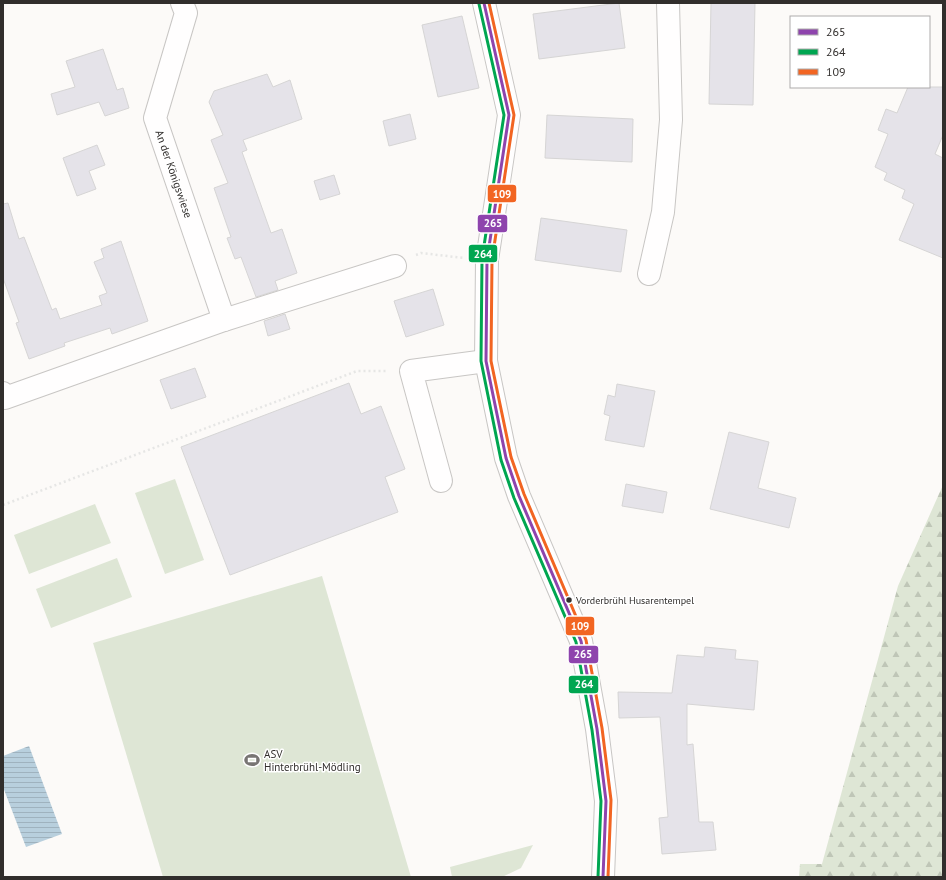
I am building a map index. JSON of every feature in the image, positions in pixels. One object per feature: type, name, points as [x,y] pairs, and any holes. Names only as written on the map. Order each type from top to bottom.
[{"type":"main road","name":"An der Königswiese","points":[[182,3],[186,13],[155,118],[224,320]]},
{"type":"main road","points":[[484,3],[509,115],[487,260],[486,361],[506,458],[519,496],[581,641],[598,729],[606,801],[603,877]]},
{"type":"main road","points":[[649,274],[663,212],[671,120],[668,3]]},
{"type":"main road","points":[[3,393],[5,398],[224,320],[395,266]]},
{"type":"main road","points":[[441,480],[412,371],[486,361]]},
{"type":"path","points":[[395,266],[421,253],[461,257]]},
{"type":"path","points":[[3,505],[356,371],[412,371]]},
{"type":"green space","points":[[175,479],[204,560],[165,574],[135,493]]},
{"type":"green space","points":[[943,485],[943,877],[799,877],[800,864],[822,864],[898,586]]},
{"type":"green space","points":[[95,504],[111,543],[29,574],[14,535]]},
{"type":"green space","points":[[117,558],[132,597],[51,628],[36,589]]},
{"type":"green space","name":"ASV Hinterbrühl-Mödling","points":[[322,576],[411,877],[163,877],[93,643]]},
{"type":"green space","points":[[533,845],[521,868],[502,877],[452,877],[450,867]]},
{"type":"water","points":[[29,746],[62,834],[26,847],[3,787],[3,756]]},
{"type":"building","points":[[619,3],[625,48],[539,59],[533,14]]},
{"type":"building","points":[[711,3],[755,3],[753,105],[709,104]]},
{"type":"building","points":[[462,16],[479,88],[438,97],[422,25]]},
{"type":"building","points":[[103,49],[117,90],[123,88],[129,108],[105,116],[99,102],[57,115],[51,94],[75,87],[66,61]]},
{"type":"building","points":[[267,74],[273,87],[290,80],[302,119],[243,140],[247,150],[242,152],[271,233],[282,229],[297,273],[275,281],[278,290],[256,297],[241,257],[235,259],[227,238],[231,237],[214,188],[228,183],[211,140],[223,135],[209,102],[214,91]]},
{"type":"building","points":[[943,87],[943,135],[935,154],[943,158],[943,258],[899,240],[914,204],[902,198],[905,190],[884,180],[887,173],[875,167],[888,134],[878,130],[886,109],[897,113],[908,88]]},
{"type":"building","points":[[410,114],[416,139],[389,146],[383,121]]},
{"type":"building","points":[[547,115],[633,119],[632,162],[545,158]]},
{"type":"building","points":[[97,145],[105,165],[89,171],[96,189],[77,196],[63,158]]},
{"type":"building","points":[[334,175],[340,194],[320,200],[314,181]]},
{"type":"building","points":[[8,203],[19,239],[24,237],[52,310],[56,308],[60,319],[102,305],[99,296],[107,293],[94,262],[104,258],[101,249],[121,241],[148,321],[112,334],[110,328],[64,343],[65,346],[29,359],[16,323],[19,322],[3,278],[3,204]]},
{"type":"building","points":[[541,218],[627,230],[621,272],[535,260]]},
{"type":"building","points":[[433,289],[444,325],[406,337],[394,301]]},
{"type":"building","points":[[285,314],[290,329],[268,336],[264,321]]},
{"type":"building","points":[[195,368],[206,397],[171,409],[160,380]]},
{"type":"building","points":[[349,383],[361,414],[381,406],[405,469],[385,477],[398,512],[230,575],[181,447]]},
{"type":"building","points":[[617,384],[655,391],[644,447],[605,440],[610,416],[604,414],[608,395],[615,397]]},
{"type":"building","points":[[729,432],[769,442],[758,488],[796,498],[789,528],[710,509]]},
{"type":"building","points":[[626,484],[667,492],[663,513],[622,506]]},
{"type":"building","points":[[705,647],[736,650],[735,659],[758,661],[754,710],[687,704],[687,745],[693,744],[699,822],[713,822],[716,850],[662,854],[659,818],[668,817],[660,717],[619,718],[618,692],[672,693],[677,655],[704,657]]},
{"type":"transit line","name":"265","points":[[484,3],[509,115],[487,260],[486,361],[506,458],[519,496],[581,641],[597,729],[606,801],[603,877]]},
{"type":"transit line","name":"109","points":[[489,3],[514,115],[492,260],[491,361],[511,457],[524,494],[586,640],[602,728],[611,800],[608,877]]},
{"type":"transit line","name":"264","points":[[479,4],[504,115],[482,259],[481,361],[501,460],[514,498],[576,642],[592,730],[601,801],[598,877]]},
{"type":"place","name":"Vorderbrühl Husarentempel","points":[[569,600]]},
{"type":"place","name":"ASV Hinterbrühl-Mödling","points":[[252,760]]}]
